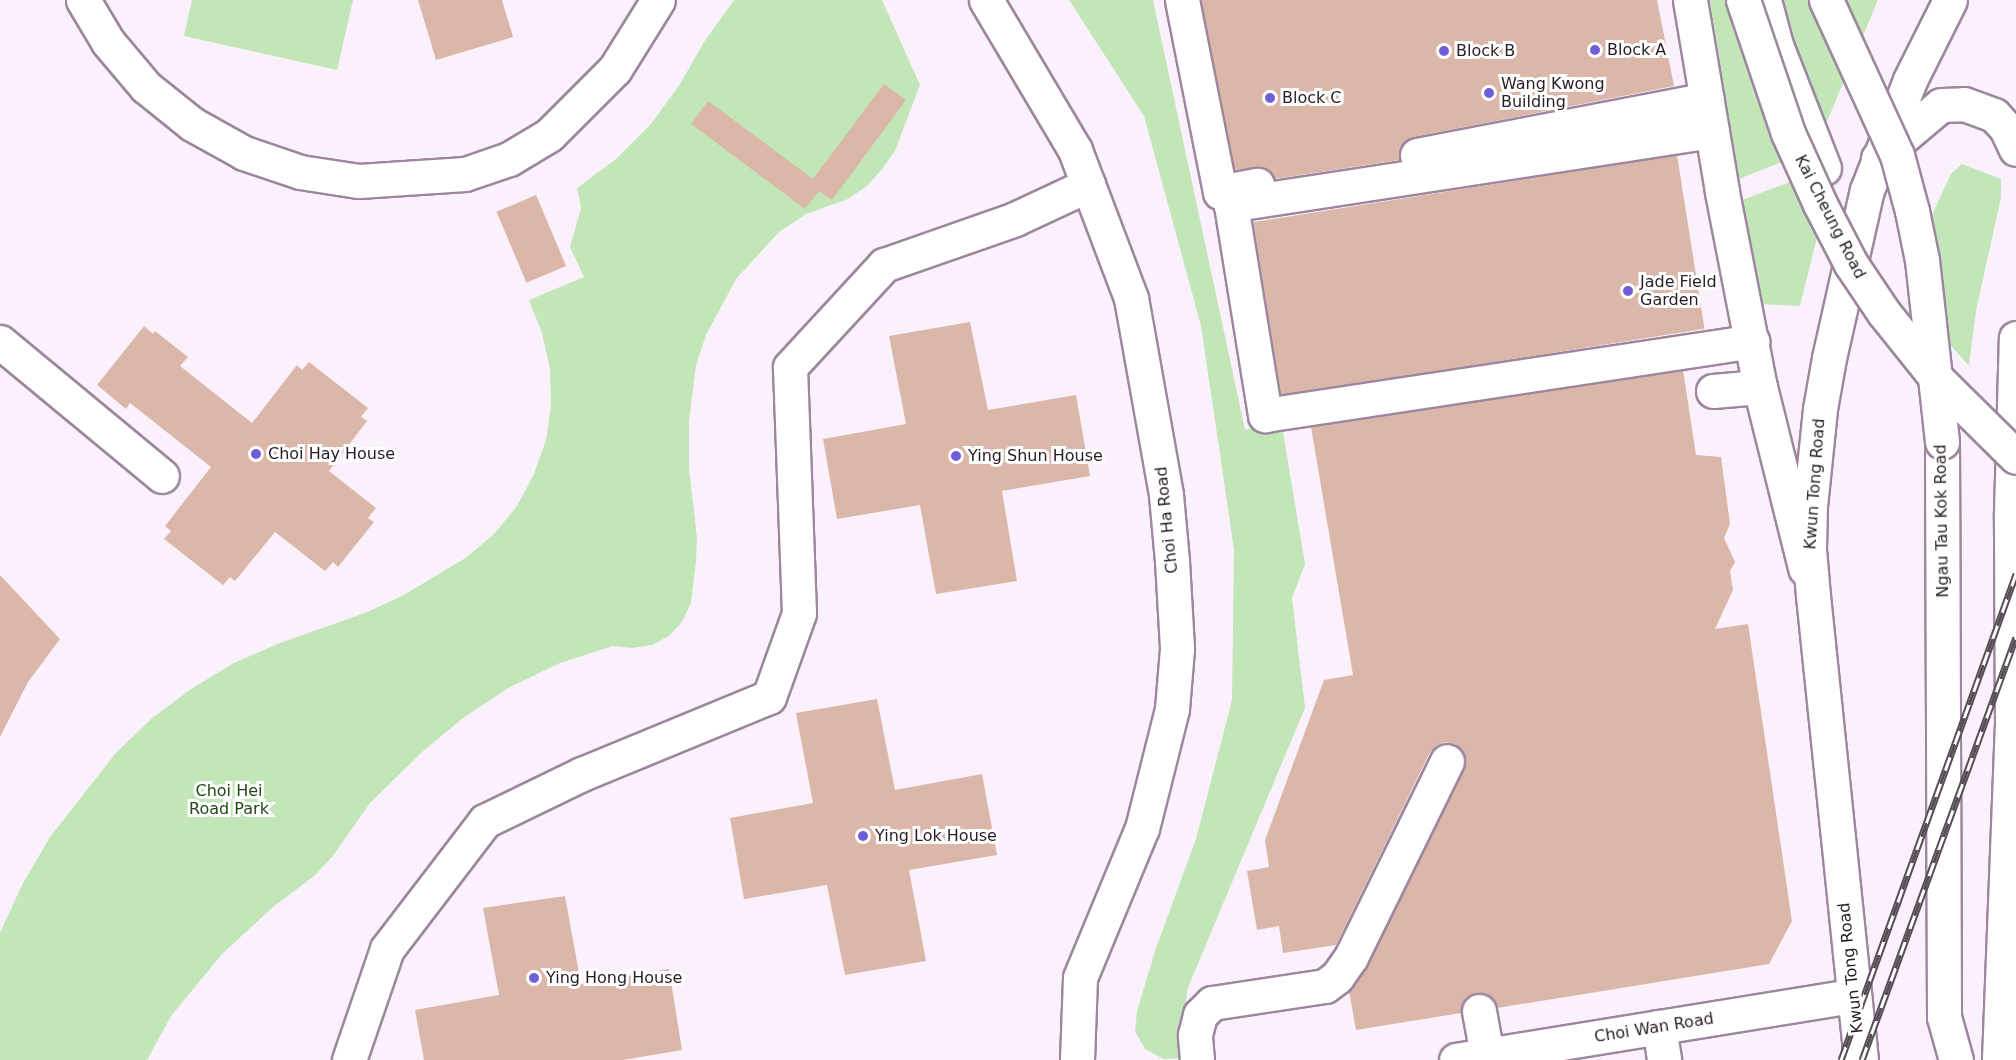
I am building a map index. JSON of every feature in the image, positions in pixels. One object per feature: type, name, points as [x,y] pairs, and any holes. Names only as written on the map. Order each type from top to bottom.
[{"type":"main road","points":[[83,0],[108,42],[146,87],[192,124],[244,153],[300,172],[359,181],[465,174],[509,159],[549,135],[615,69],[658,0]]},
{"type":"main road","name":"Choi Ha Road","points":[[986,0],[1075,150],[1131,298],[1166,495],[1177,649],[1172,709],[1142,828],[1080,978],[1077,1060]]},
{"type":"main road","points":[[1182,0],[1220,192],[1707,99]]},
{"type":"main road","points":[[1690,0],[1760,387],[1812,596]]},
{"type":"main road","name":"Kai Cheung Road","points":[[1743,0],[1788,134],[1851,264],[1879,306],[1936,378],[2016,457]]},
{"type":"main road","name":"Kai Cheung Road","points":[[1764,0],[1776,45],[1824,168],[1866,250],[1892,292],[1922,331],[2016,430]]},
{"type":"main road","name":"Ngau Tau Kok Road","points":[[1826,0],[1897,155],[1922,260],[1942,442],[1944,1017],[1956,1060]]},
{"type":"main road","name":"Kwun Tong Road","points":[[1861,1060],[1812,596],[1809,549],[1810,506],[1820,409],[1852,245],[1878,158],[1910,80],[1950,0]]},
{"type":"main road","points":[[1878,158],[1941,105],[1964,104],[1994,115],[2006,128],[2016,149]]},
{"type":"main road","points":[[1712,131],[1232,206],[1258,334],[1265,415],[1752,341]]},
{"type":"main road","points":[[349,1060],[387,949],[485,821],[582,774],[769,697],[799,613],[790,368],[884,265],[1015,219],[1088,186]]},
{"type":"main road","points":[[1999,1060],[2012,728],[2011,512],[2016,338]]},
{"type":"main road","points":[[0,342],[162,476]]},
{"type":"main road","points":[[1713,391],[1760,387]]},
{"type":"main road","points":[[1197,1060],[1195,1035],[1200,1015],[1212,1003],[1325,986],[1337,978],[1351,957],[1447,761]]},
{"type":"main road","name":"Choi Wan Road","points":[[1471,1058],[1853,996]]},
{"type":"main road","points":[[1470,1012],[1471,1058]]},
{"type":"main road","points":[[1659,1027],[1664,1060]]},
{"type":"green space","points":[[192,0],[353,0],[337,70],[184,36]]},
{"type":"green space","name":"Choi Hei Road Park","points":[[734,0],[882,0],[920,85],[895,151],[882,169],[867,186],[848,199],[806,214],[779,232],[736,279],[706,335],[696,365],[689,421],[689,468],[697,538],[691,603],[682,622],[669,636],[652,645],[632,648],[613,646],[560,663],[510,687],[463,718],[421,753],[370,803],[332,857],[314,876],[273,907],[222,954],[171,1016],[147,1060],[0,1060],[0,933],[22,885],[50,837],[115,754],[151,719],[191,689],[234,663],[280,643],[365,613],[402,596],[467,557],[494,534],[517,506],[534,474],[546,440],[551,405],[550,369],[542,333],[529,300],[584,277],[570,247],[581,208],[577,188],[616,159],[651,124],[680,84],[704,42]]},
{"type":"green space","points":[[1069,0],[1153,0],[1245,430],[1281,420],[1305,564],[1292,598],[1305,708],[1187,990],[1183,1058],[1163,1059],[1145,1049],[1135,1031],[1137,1011],[1155,951],[1196,839],[1232,700],[1234,549],[1201,326],[1144,116]]},
{"type":"green space","points":[[1710,0],[1734,0],[1784,161],[1739,179]]},
{"type":"green space","points":[[1773,0],[1878,0],[1818,143]]},
{"type":"green space","points":[[1962,164],[2001,179],[2001,197],[1976,311],[1969,366],[1945,339],[1930,219],[1951,174]]},
{"type":"green space","points":[[1816,172],[1827,197],[1800,306],[1758,304],[1742,200]]},
{"type":"building","points":[[418,0],[502,0],[513,37],[436,60]]},
{"type":"building","points":[[1201,0],[1657,0],[1674,86],[1413,137],[1405,141],[1400,148],[1399,160],[1274,179],[1271,172],[1263,167],[1235,170]]},
{"type":"building","points":[[884,84],[906,100],[832,200],[819,191],[805,209],[691,124],[708,101],[813,179]]},
{"type":"building","name":"Jade Field Garden","points":[[1677,155],[1705,329],[1281,396],[1253,222]]},
{"type":"building","points":[[536,195],[566,266],[527,283],[496,212]]},
{"type":"building","name":"Ying Shun House","points":[[970,322],[988,410],[1076,395],[1090,476],[1002,491],[1017,581],[936,594],[920,505],[837,519],[823,439],[906,424],[889,336]]},
{"type":"building","name":"Choi Hay House","points":[[144,326],[153,334],[155,331],[188,357],[180,366],[252,423],[297,365],[302,370],[309,362],[368,408],[361,417],[367,421],[329,471],[376,508],[368,518],[374,522],[338,567],[333,562],[325,571],[275,532],[235,581],[230,577],[223,585],[164,539],[171,531],[165,526],[211,467],[130,403],[126,409],[97,385]]},
{"type":"building","points":[[1683,370],[1696,455],[1721,457],[1730,524],[1724,538],[1735,562],[1730,571],[1733,590],[1715,629],[1748,624],[1792,921],[1769,964],[1497,1008],[1493,998],[1486,994],[1476,993],[1466,997],[1461,1013],[1356,1030],[1349,991],[1368,965],[1464,769],[1466,759],[1462,750],[1455,744],[1445,742],[1437,745],[1430,752],[1336,945],[1283,953],[1279,926],[1257,930],[1247,871],[1269,867],[1265,840],[1324,680],[1353,675],[1311,427]]},
{"type":"building","points":[[0,575],[60,639],[28,682],[0,737]]},
{"type":"building","name":"Ying Lok House","points":[[877,699],[895,790],[982,774],[997,855],[909,870],[926,961],[845,975],[827,885],[744,899],[730,818],[813,803],[796,713]]},
{"type":"building","name":"Ying Hong House","points":[[565,896],[581,984],[669,969],[682,1050],[623,1060],[424,1060],[415,1010],[499,995],[483,908]]},
{"type":"railway","points":[[1841,1060],[2016,574]]},
{"type":"railway","points":[[1862,1060],[2016,637]]},
{"type":"place","name":"Block A","points":[[1595,50]]},
{"type":"place","name":"Block B","points":[[1444,51]]},
{"type":"place","name":"Wang Kwong Building","points":[[1489,93]]},
{"type":"place","name":"Block C","points":[[1270,98]]},
{"type":"place","name":"Jade Field Garden","points":[[1628,291]]},
{"type":"place","name":"Choi Hay House","points":[[256,454]]},
{"type":"place","name":"Ying Shun House","points":[[956,456]]},
{"type":"place","name":"Ying Lok House","points":[[863,836]]},
{"type":"place","name":"Ying Hong House","points":[[534,978]]}]
